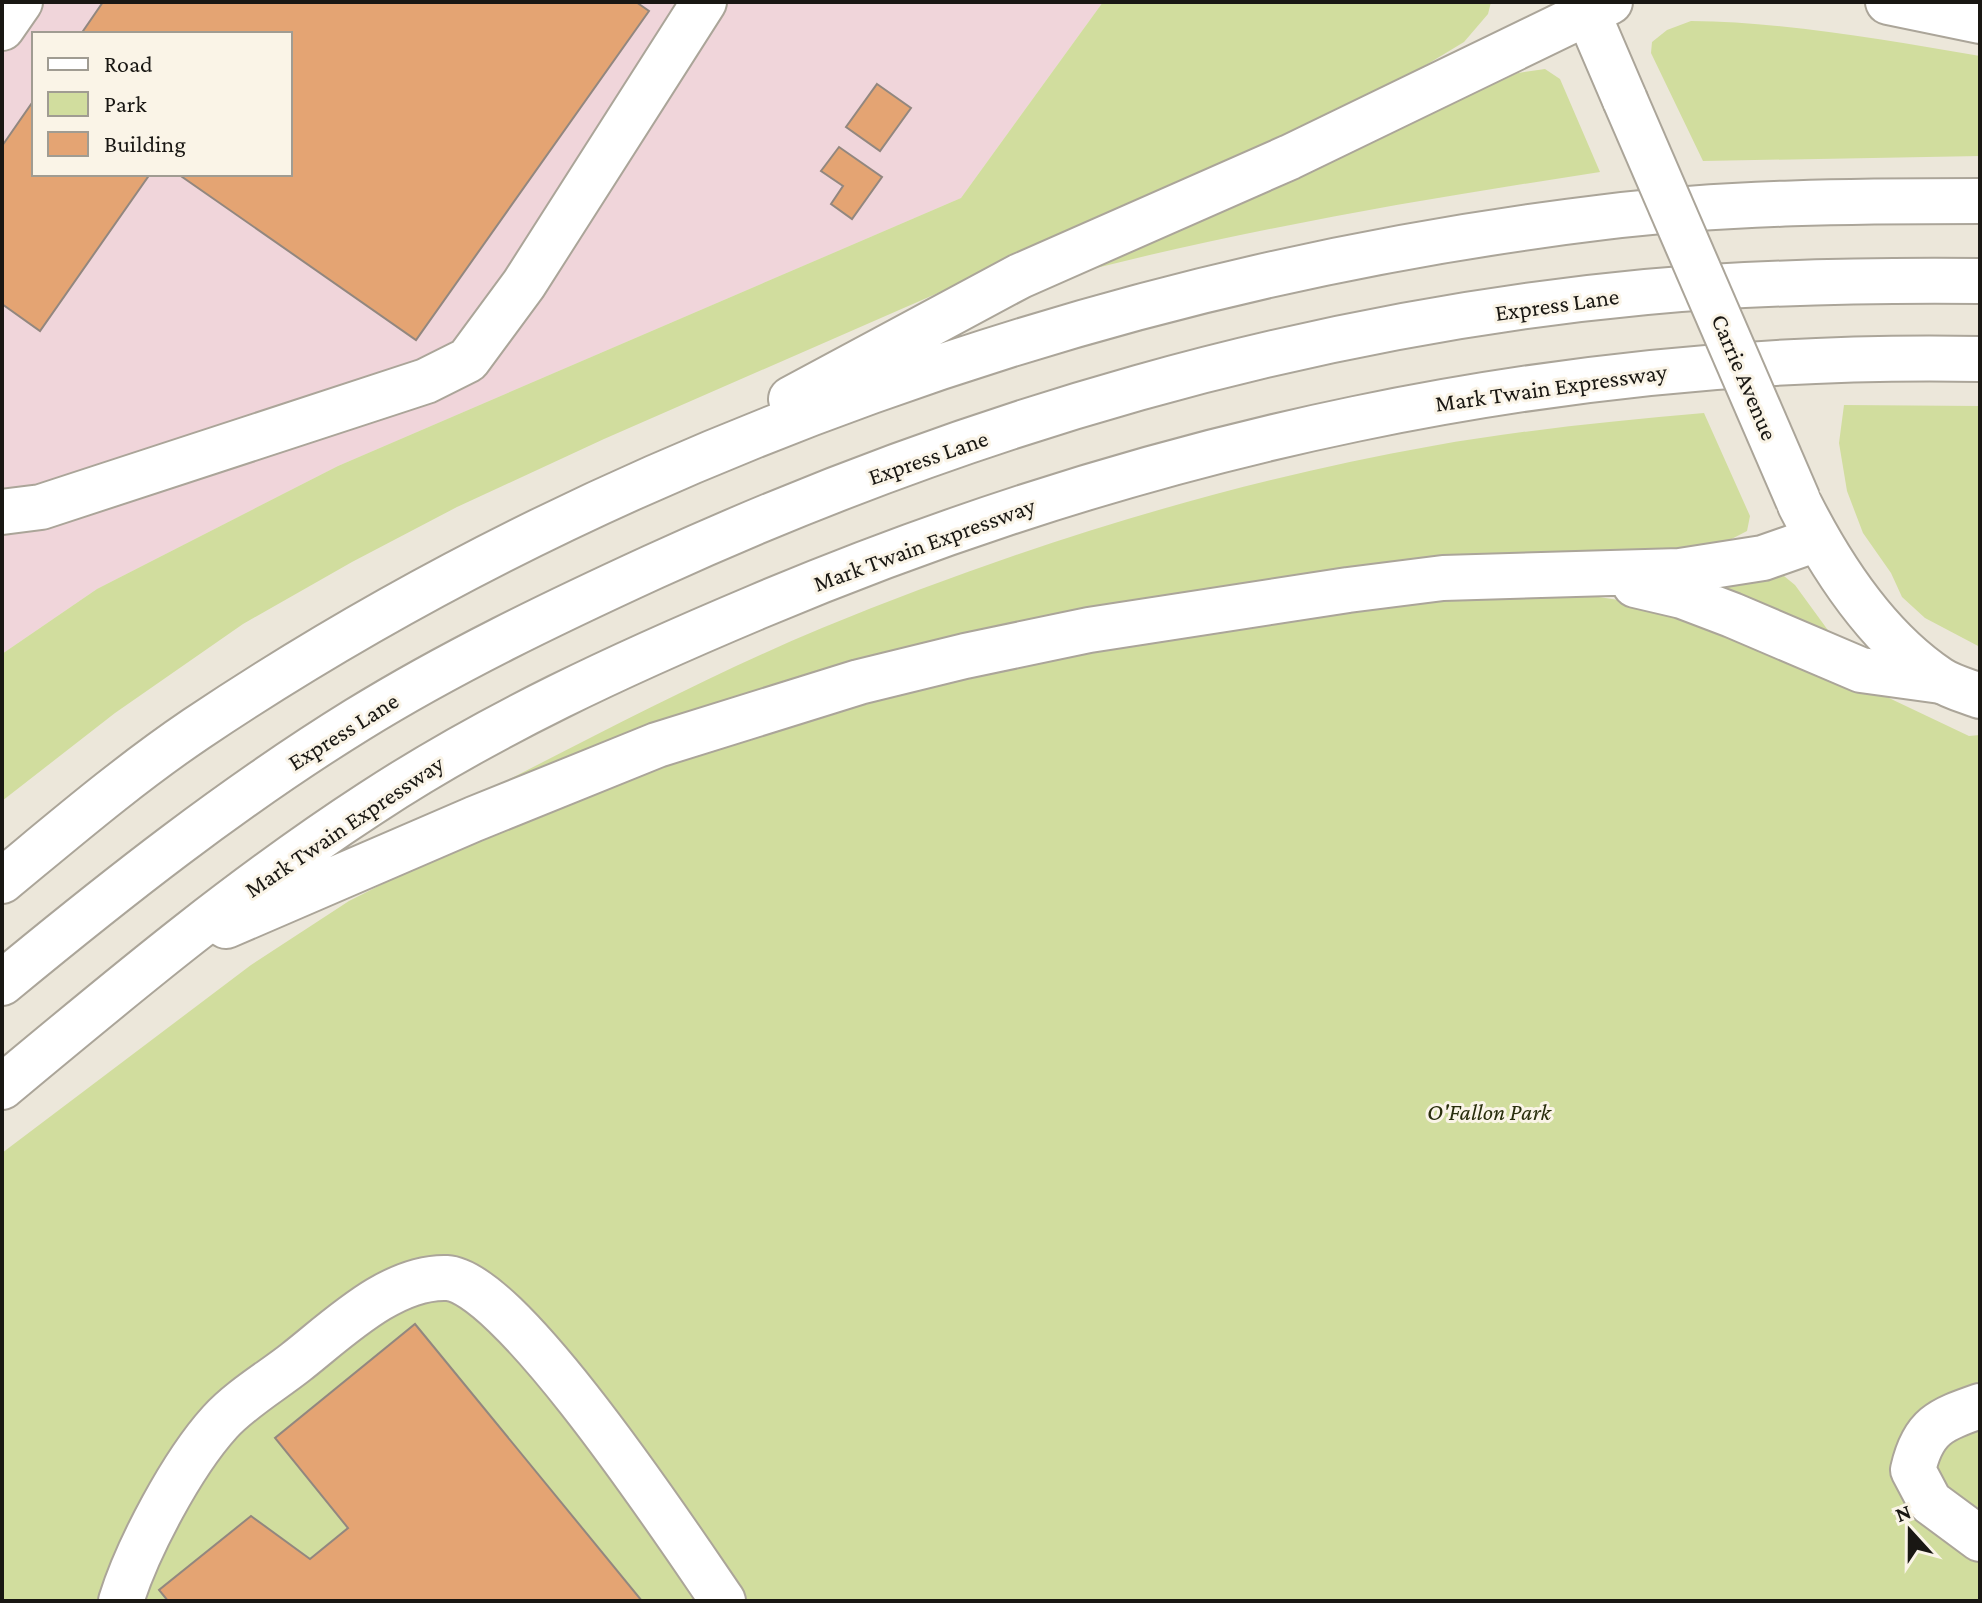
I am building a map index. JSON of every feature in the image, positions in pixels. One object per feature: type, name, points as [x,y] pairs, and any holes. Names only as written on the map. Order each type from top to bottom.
[{"type":"main road","points":[[2,28],[20,2]]},
{"type":"main road","points":[[2,512],[41,507],[426,381],[468,360],[524,284],[704,2]]},
{"type":"main road","points":[[1888,2],[1980,21]]},
{"type":"main road","points":[[641,486],[829,377],[1020,276],[1290,157],[1593,5]]},
{"type":"main road","name":"Carrie Avenue","points":[[1593,5],[1625,100],[1817,539],[1858,599],[1894,642],[1961,688],[1980,716]]},
{"type":"main road","points":[[2,881],[92,806],[193,731],[304,660],[439,584],[641,486],[861,396],[994,350],[1131,309],[1363,254],[1611,217],[1838,202],[1980,201]]},
{"type":"main road","name":"Express Lane","points":[[2,983],[153,860],[253,786],[361,717],[470,656],[598,592],[802,503],[932,454],[1173,380],[1421,324],[1648,292],[1794,283],[1980,281]]},
{"type":"main road","name":"Mark Twain Expressway","points":[[2,1087],[162,954],[270,872],[374,801],[536,709],[704,629],[822,579],[1057,496],[1179,459],[1424,404],[1671,370],[1801,362],[1980,359]]},
{"type":"main road","points":[[162,954],[474,819],[657,745],[859,682],[1089,630],[1256,603],[1443,578],[1597,576],[1680,571],[1763,558],[1817,539]]},
{"type":"main road","points":[[1597,576],[1682,596],[1861,670],[1961,688]]},
{"type":"main road","points":[[121,1601],[138,1556],[192,1460],[221,1421],[368,1307],[406,1286],[449,1278],[473,1288],[500,1310],[600,1422],[723,1601]]},
{"type":"main road","points":[[1980,1406],[1940,1420],[1918,1444],[1913,1470],[1930,1502],[1980,1539]]},
{"type":"shaded area","points":[[2,2],[1103,2],[961,198],[338,466],[97,589],[2,654]]},
{"type":"green space","points":[[1103,2],[1491,2],[1488,14],[1464,42],[1340,117],[604,439],[457,507],[352,562],[243,624],[115,713],[2,801],[2,654],[97,589],[338,466],[961,198]]},
{"type":"green space","points":[[1691,21],[1800,28],[1980,56],[1980,156],[1703,161],[1651,53],[1652,42],[1667,30]]},
{"type":"green space","points":[[1545,69],[1560,79],[1600,172],[1329,217],[1061,277],[1518,73]]},
{"type":"green space","points":[[1844,405],[1980,406],[1980,647],[1925,618],[1902,597],[1891,573],[1863,533],[1847,491],[1839,443]]},
{"type":"green space","points":[[1704,413],[1750,516],[1747,531],[1718,546],[1350,576],[504,793],[500,784],[700,683],[822,628],[970,571],[1122,521],[1276,479],[1432,446],[1568,426]]},
{"type":"green space","points":[[1784,576],[1795,585],[1838,644],[1704,589]]},
{"type":"green space","name":"O'Fallon Park","points":[[1499,594],[1592,596],[1632,602],[1870,689],[1969,736],[1980,735],[1980,1601],[2,1601],[2,1153],[251,965],[349,901],[434,858],[654,764],[944,676],[1380,602]]},
{"type":"building","points":[[103,2],[636,2],[649,11],[416,340],[181,176],[292,176],[292,32],[82,32]]},
{"type":"building","points":[[877,84],[911,108],[880,151],[846,127]]},
{"type":"building","points":[[32,103],[32,176],[149,176],[40,331],[2,304],[2,146]]},
{"type":"building","points":[[839,147],[882,177],[852,219],[831,204],[843,186],[821,171]]},
{"type":"building","points":[[415,1324],[642,1601],[168,1601],[159,1590],[251,1516],[310,1559],[348,1528],[275,1438]]}]
